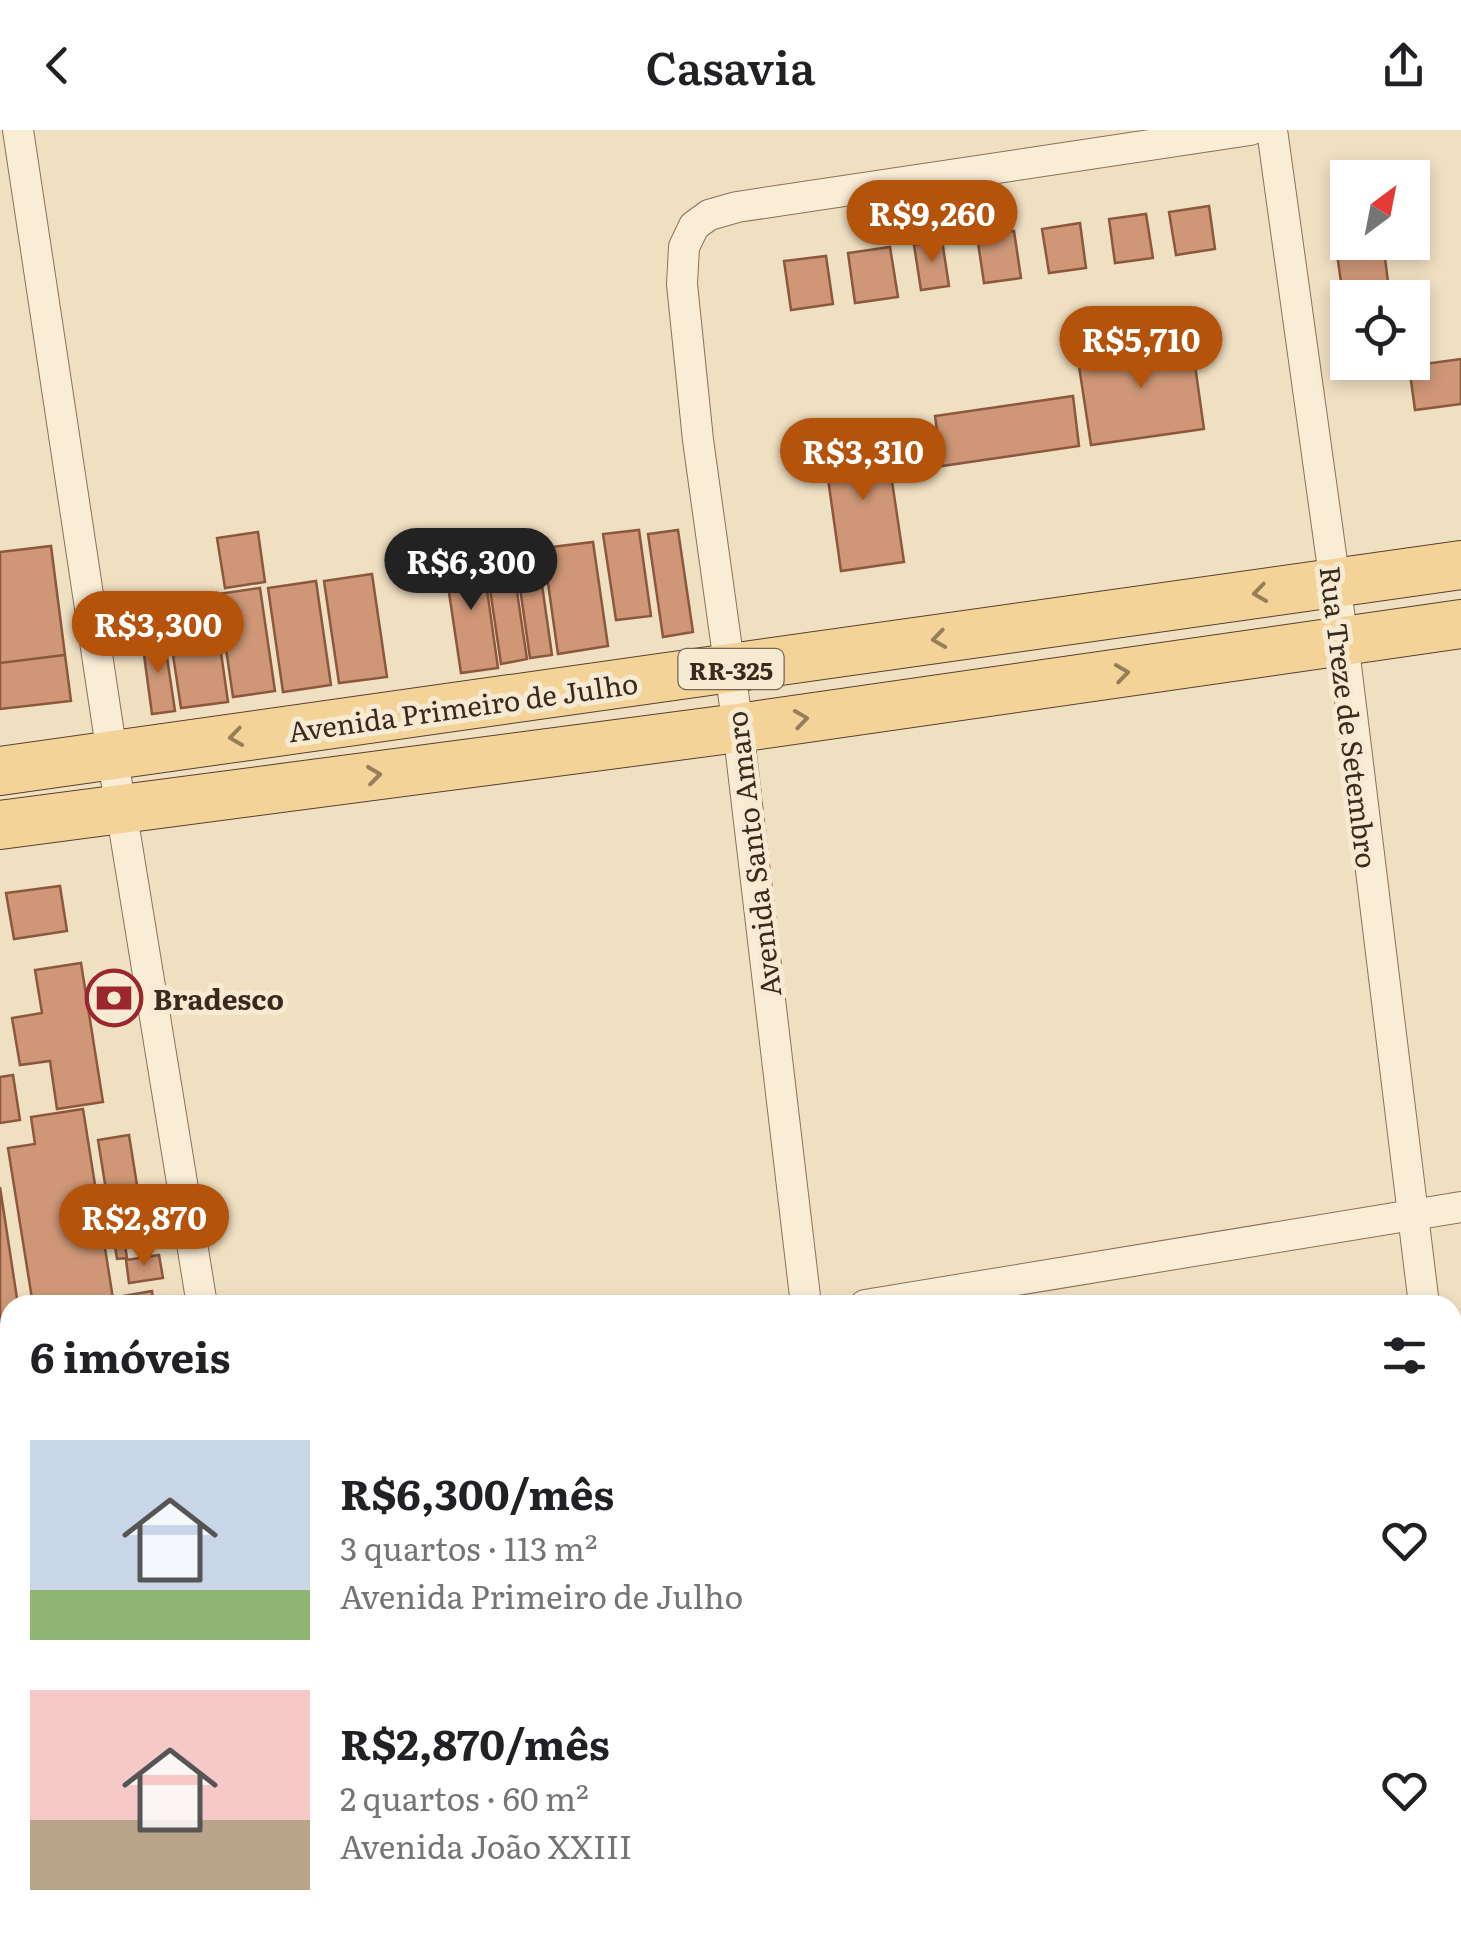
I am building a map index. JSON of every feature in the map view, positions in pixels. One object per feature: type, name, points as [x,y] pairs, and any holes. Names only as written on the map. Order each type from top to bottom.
[{"type":"main road","name":"Avenida Primeiro de Julho","points":[[0,771],[1461,565]]},
{"type":"main road","name":"Avenida Primeiro de Julho","points":[[0,825],[738,728],[1461,624]]},
{"type":"street","points":[[18,130],[112,754],[200,1295]]},
{"type":"street","name":"Avenida Santo Amaro","points":[[805,1295],[738,728],[698,440],[682,284],[684,247],[694,226],[709,216],[738,207],[1250,130]]},
{"type":"street","name":"Rua Treze de Setembro","points":[[1272,130],[1343,641],[1423,1295]]},
{"type":"street","points":[[925,1295],[1461,1207]]},
{"type":"building","points":[[1209,206],[1215,249],[1176,255],[1169,212]]},
{"type":"building","points":[[1146,214],[1153,258],[1115,263],[1109,219]]},
{"type":"building","points":[[1080,223],[1086,268],[1049,273],[1042,229]]},
{"type":"building","points":[[1014,231],[1021,278],[984,283],[977,236]]},
{"type":"building","points":[[942,240],[949,286],[921,290],[914,245]]},
{"type":"building","points":[[890,247],[898,297],[855,303],[848,253]]},
{"type":"building","points":[[826,256],[833,304],[791,310],[784,261]]},
{"type":"building","points":[[1338,260],[1385,260],[1388,280],[1341,280]]},
{"type":"building","points":[[1191,337],[1204,429],[1091,445],[1077,353]]},
{"type":"building","points":[[1461,359],[1461,404],[1415,410],[1411,380],[1430,380],[1430,363]]},
{"type":"building","points":[[1073,396],[1079,446],[942,466],[935,416]]},
{"type":"building","points":[[885,434],[904,562],[841,571],[823,443]]},
{"type":"building","points":[[639,530],[651,616],[616,620],[603,534]]},
{"type":"building","points":[[678,530],[693,632],[663,637],[648,534]]},
{"type":"building","points":[[258,532],[265,582],[225,588],[217,538]]},
{"type":"building","points":[[593,542],[608,646],[558,654],[543,548]]},
{"type":"building","points":[[51,546],[65,655],[0,663],[0,552]]},
{"type":"building","points":[[537,550],[552,655],[530,658],[515,553]]},
{"type":"building","points":[[511,551],[527,659],[501,664],[485,555]]},
{"type":"building","points":[[482,554],[498,668],[461,673],[444,559]]},
{"type":"building","points":[[372,574],[387,677],[339,683],[324,581]]},
{"type":"building","points":[[316,581],[331,685],[283,692],[268,588]]},
{"type":"building","points":[[260,588],[275,691],[233,697],[218,594]]},
{"type":"building","points":[[213,596],[228,702],[181,708],[165,602]]},
{"type":"building","points":[[164,637],[175,711],[152,714],[142,640]]},
{"type":"building","points":[[65,655],[71,701],[0,709],[0,663]]},
{"type":"building","points":[[60,886],[67,931],[14,939],[6,893]]},
{"type":"building","points":[[81,963],[103,1102],[57,1109],[50,1061],[20,1065],[12,1018],[42,1013],[35,970]]},
{"type":"building","points":[[13,1075],[20,1120],[0,1123],[0,1077]]},
{"type":"building","points":[[83,1109],[112,1295],[31,1295],[8,1148],[35,1144],[31,1117]]},
{"type":"building","points":[[129,1135],[144,1229],[123,1232],[127,1258],[117,1259],[98,1140]]},
{"type":"building","points":[[0,1187],[16,1295],[0,1295]]},
{"type":"building","points":[[159,1255],[163,1278],[129,1283],[126,1260]]},
{"type":"place","name":"Bradesco","points":[[114,998]]}]
